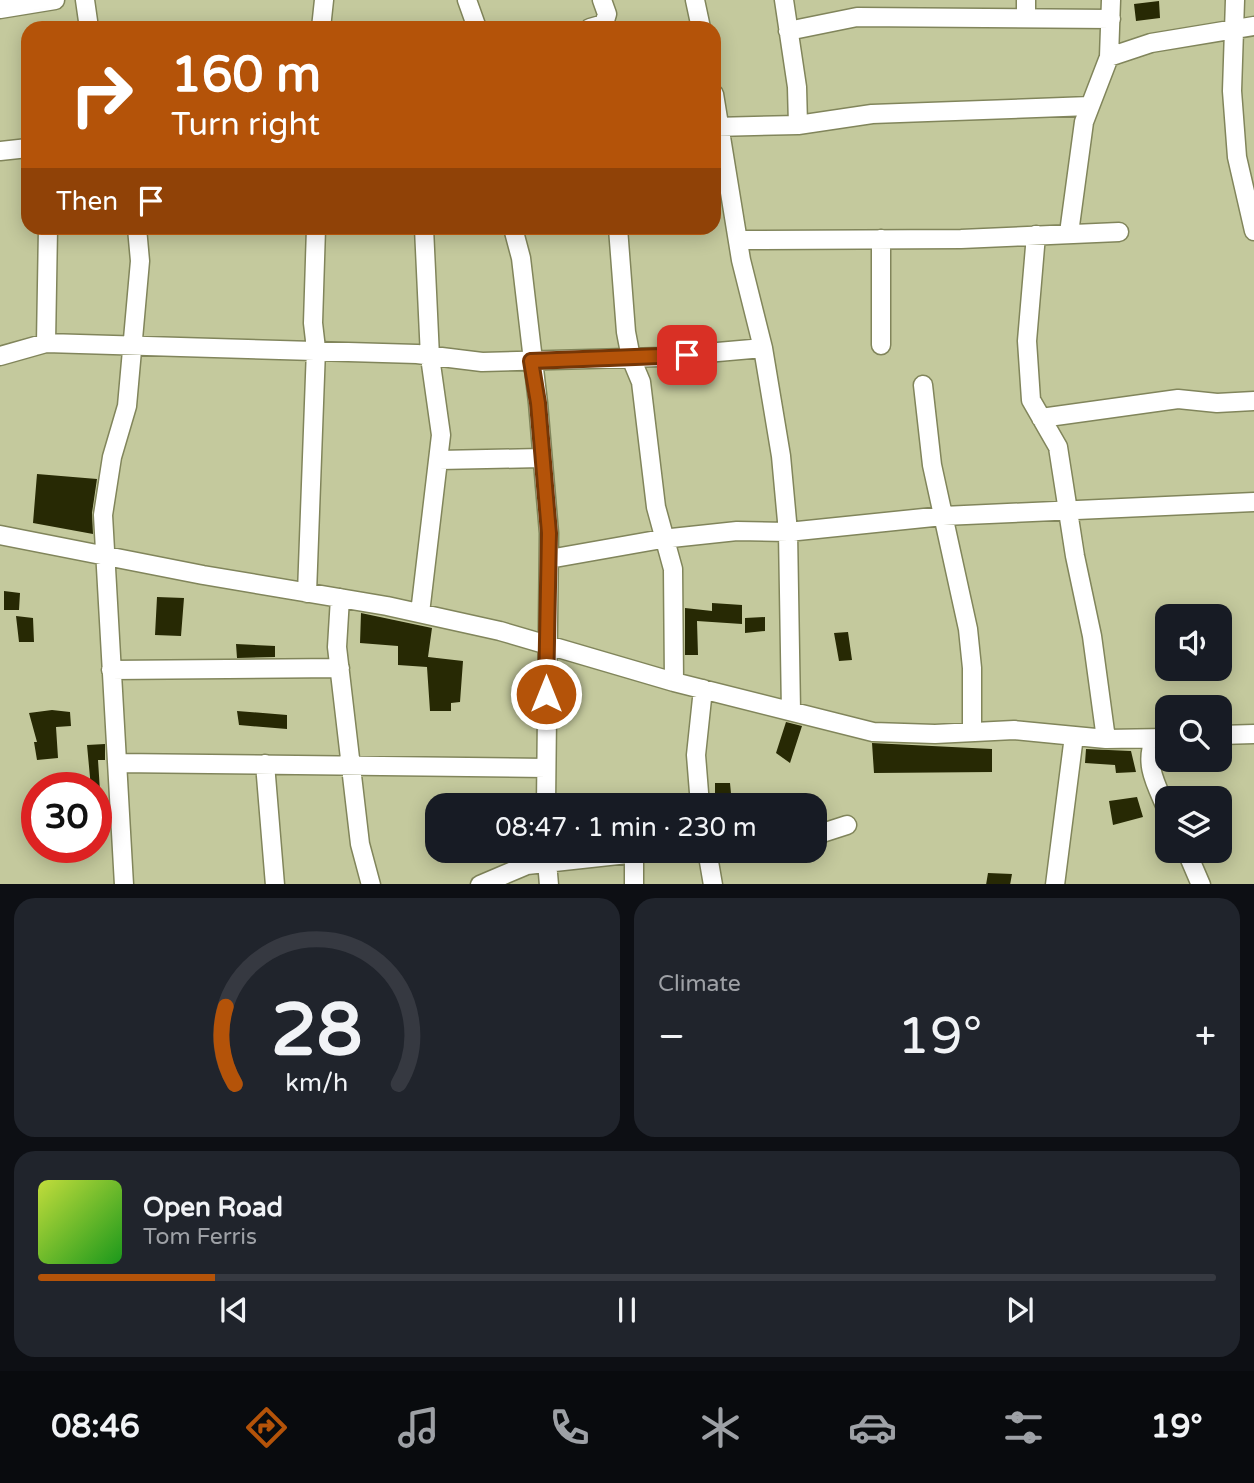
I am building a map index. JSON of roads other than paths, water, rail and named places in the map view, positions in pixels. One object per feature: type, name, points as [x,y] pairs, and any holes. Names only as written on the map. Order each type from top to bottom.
[{"type":"street","points":[[0,9],[55,0]]},
{"type":"street","points":[[85,0],[88,21]]},
{"type":"street","points":[[322,21],[324,0]]},
{"type":"street","points":[[467,0],[474,21]]},
{"type":"street","points":[[602,0],[607,13],[605,21]]},
{"type":"street","points":[[695,0],[700,21]]},
{"type":"street","points":[[784,0],[797,87],[797,125]]},
{"type":"street","points":[[1069,233],[1084,122],[1109,57],[1111,0]]},
{"type":"street","points":[[1235,0],[1232,91],[1237,157],[1254,231]]},
{"type":"street","points":[[788,31],[883,9],[1026,9],[1111,19]]},
{"type":"street","points":[[1109,57],[1150,43],[1254,26]]},
{"type":"street","points":[[721,126],[797,125],[872,114],[1090,106]]},
{"type":"street","points":[[721,148],[738,240],[763,348],[781,456],[788,531],[791,711]]},
{"type":"street","points":[[0,151],[21,149]]},
{"type":"street","points":[[738,240],[961,239],[1119,232]]},
{"type":"street","points":[[46,343],[48,235]]},
{"type":"street","points":[[124,884],[103,515],[112,457],[127,407],[140,261],[138,235]]},
{"type":"street","points":[[307,593],[316,349],[313,323],[316,235]]},
{"type":"street","points":[[420,613],[439,460],[438,398],[430,357],[424,235]]},
{"type":"street","points":[[515,235],[520,258],[538,403],[549,559],[546,793]]},
{"type":"street","points":[[619,235],[631,358],[641,382],[662,539],[673,569],[674,682]]},
{"type":"street","points":[[1036,235],[1027,341],[1031,400],[1058,447],[1092,636],[1106,740]]},
{"type":"street","points":[[881,239],[881,345]]},
{"type":"street","points":[[0,356],[46,343],[316,349],[417,354],[482,362],[631,358],[763,348]]},
{"type":"street","points":[[923,385],[932,465],[968,629],[972,668],[972,732]]},
{"type":"street","points":[[1041,418],[1178,399],[1254,401]]},
{"type":"street","points":[[439,460],[541,458]]},
{"type":"street","points":[[549,559],[662,539],[737,531],[788,531],[943,516],[1180,503],[1254,502]]},
{"type":"street","points":[[0,535],[420,613],[546,644],[674,682],[873,732],[1014,730],[1106,740],[1155,738]]},
{"type":"street","points":[[340,598],[337,647],[360,844],[371,884]]},
{"type":"street","points":[[111,670],[340,668]]},
{"type":"street","points":[[699,793],[696,755],[703,689]]},
{"type":"street","points":[[1232,735],[1254,734]]},
{"type":"street","points":[[1055,884],[1074,737]]},
{"type":"street","points":[[1155,745],[1148,753],[1158,786]]},
{"type":"street","points":[[118,763],[546,768]]},
{"type":"street","points":[[265,764],[275,884]]},
{"type":"street","points":[[827,831],[847,825]]},
{"type":"street","points":[[480,884],[527,863]]},
{"type":"street","points":[[547,863],[549,884]]},
{"type":"street","points":[[634,863],[634,884]]},
{"type":"street","points":[[709,863],[713,884]]},
{"type":"street","points":[[1192,863],[1201,884]]}]
